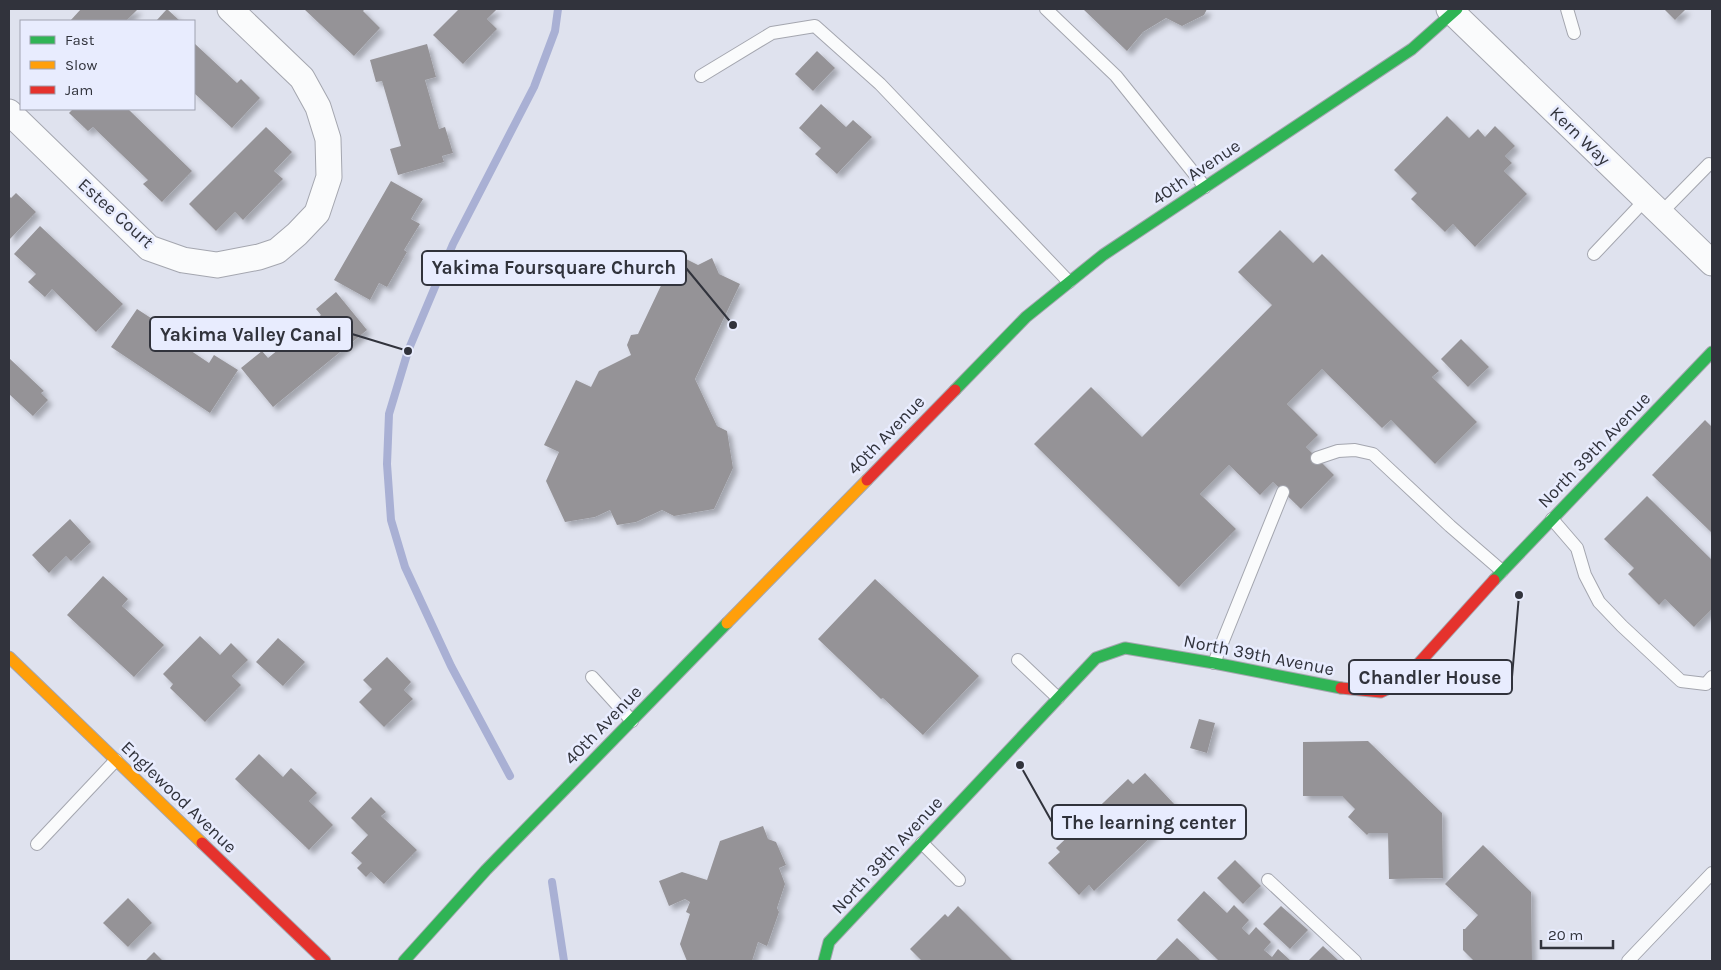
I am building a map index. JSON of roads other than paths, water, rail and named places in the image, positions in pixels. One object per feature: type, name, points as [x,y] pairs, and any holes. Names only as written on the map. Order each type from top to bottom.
[{"type":"street","name":"Estee Court","points":[[9,112],[149,248],[183,260],[217,265],[259,257],[277,251],[317,213],[329,177],[328,140],[318,107],[302,78],[230,9]]},
{"type":"street","name":"40th Avenue","points":[[404,961],[486,870],[1026,316],[1103,255],[1412,49],[1453,10]]},
{"type":"street","name":"Kern Way","points":[[1453,10],[1712,263]]},
{"type":"street","name":"North 39th Avenue","points":[[824,961],[829,942],[1096,658],[1125,648],[1353,690],[1381,692],[1402,682],[1502,571],[1712,352]]},
{"type":"street","name":"Englewood Avenue","points":[[9,657],[325,961]]},
{"type":"lane","points":[[1046,9],[1116,76],[1205,187]]},
{"type":"lane","points":[[1567,9],[1574,33]]},
{"type":"lane","points":[[701,76],[772,33],[815,26],[880,84],[1069,282]]},
{"type":"lane","points":[[1594,254],[1709,164]]},
{"type":"lane","points":[[1317,458],[1338,451],[1356,450],[1373,454],[1450,526],[1502,571]]},
{"type":"lane","points":[[1214,663],[1283,492]]},
{"type":"lane","points":[[1552,519],[1577,548],[1585,575],[1599,602],[1622,626],[1681,681],[1706,684],[1712,677]]},
{"type":"lane","points":[[1018,660],[1058,698]]},
{"type":"lane","points":[[592,677],[632,721]]},
{"type":"lane","points":[[37,844],[116,760]]},
{"type":"lane","points":[[922,843],[959,880]]},
{"type":"lane","points":[[1628,961],[1712,874]]},
{"type":"lane","points":[[1268,880],[1354,961]]},
{"type":"waterway","points":[[510,776],[451,666],[405,567],[391,520],[387,464],[389,414],[408,351],[453,244],[534,87],[555,31],[558,9]]},
{"type":"waterway","points":[[552,882],[564,961]]},
{"type":"place","name":"Yakima Foursquare Church","points":[[733,325]]},
{"type":"place","name":"Yakima Valley Canal","points":[[408,351]]},
{"type":"place","name":"Chandler House","points":[[1519,595]]},
{"type":"place","name":"The learning center","points":[[1020,765]]}]
